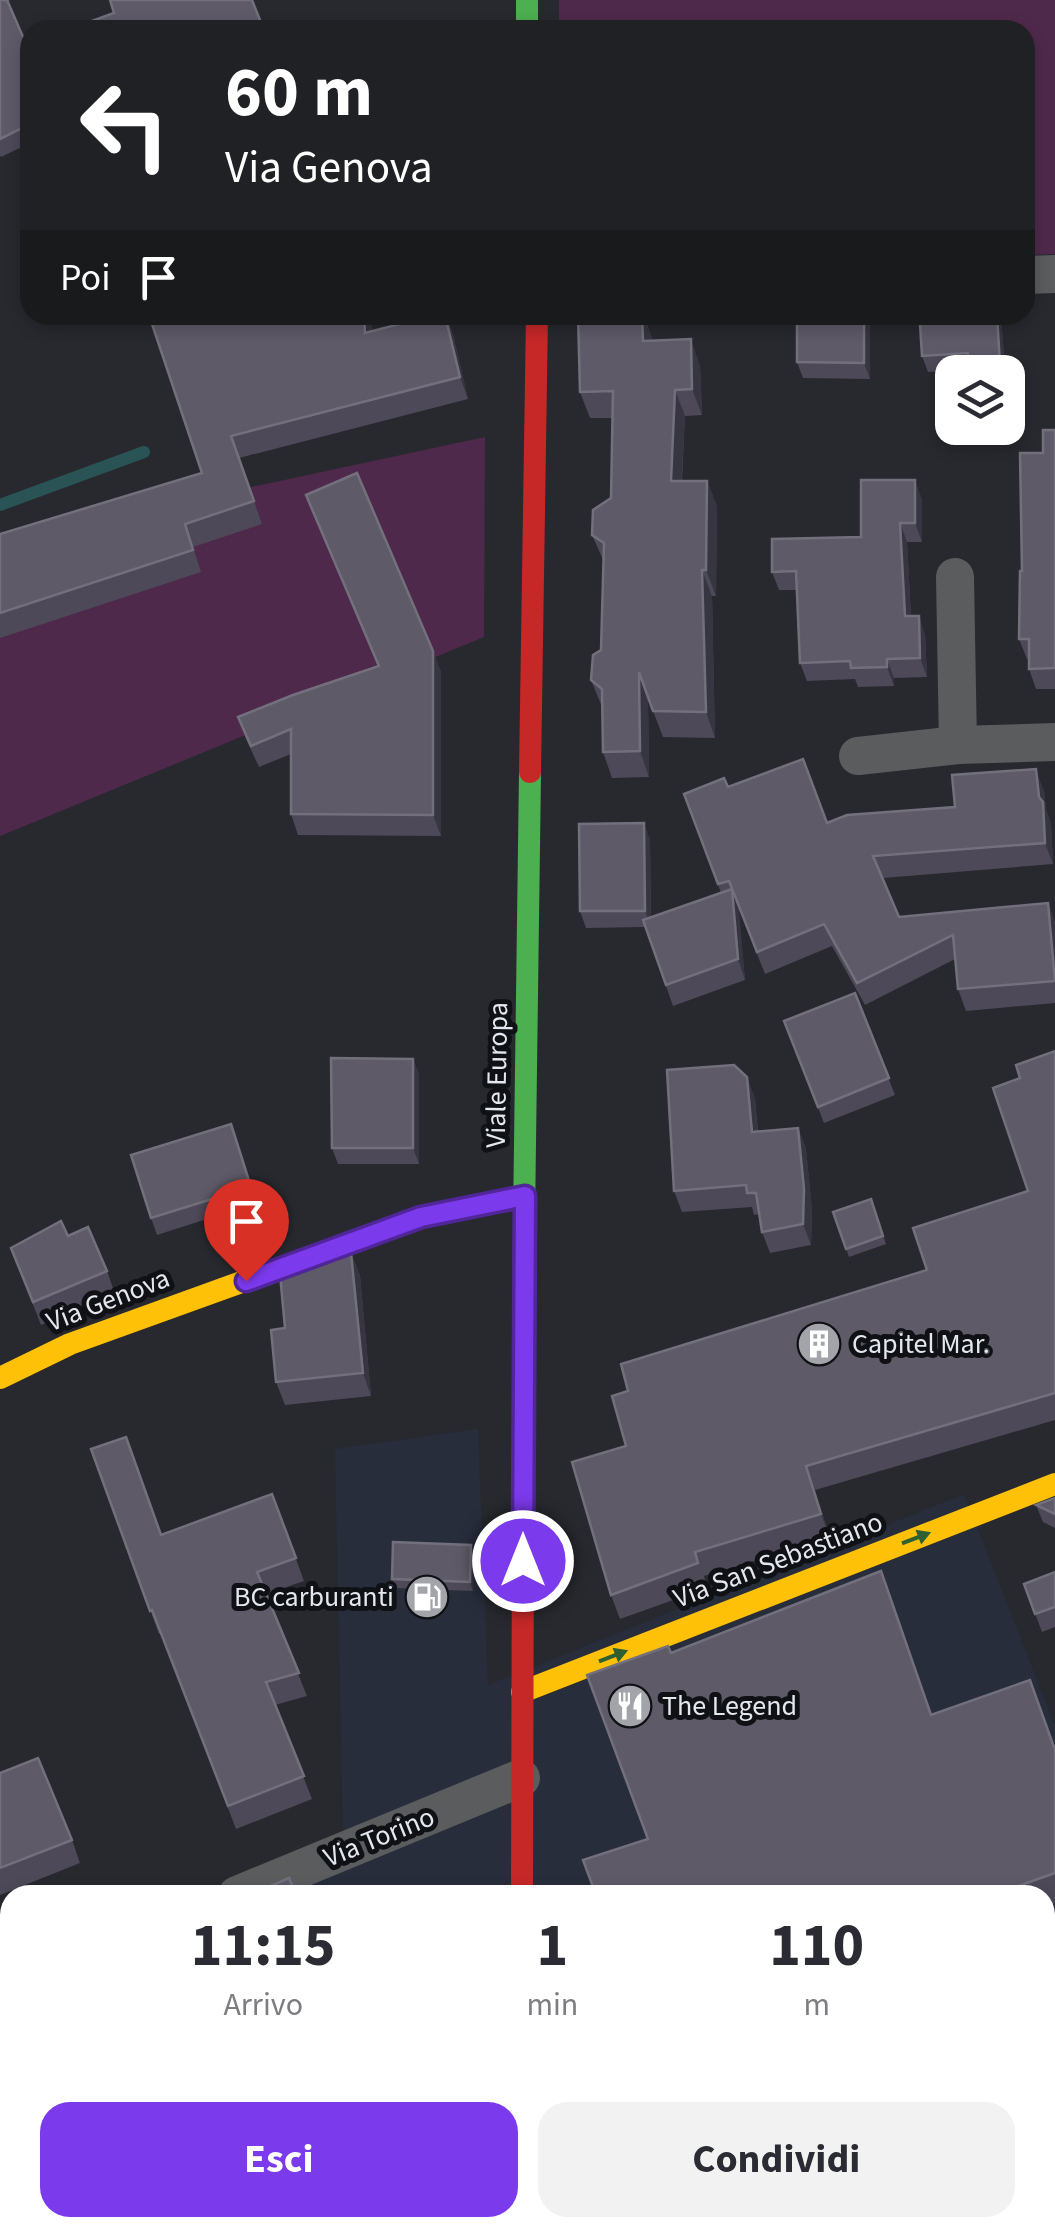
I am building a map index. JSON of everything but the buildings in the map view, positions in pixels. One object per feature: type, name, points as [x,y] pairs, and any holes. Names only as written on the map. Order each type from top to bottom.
[{"type":"street","name":"Viale Europa","points":[[522,1885],[525,1196],[537,325]]},
{"type":"street","points":[[955,576],[958,746]]},
{"type":"street","points":[[858,756],[1055,742]]},
{"type":"street","name":"Via Genova","points":[[0,1378],[70,1344],[421,1217],[525,1196]]},
{"type":"street","name":"Via San Sebastiano","points":[[522,1692],[1048,1486]]},
{"type":"street","name":"Via Torino","points":[[261,1885],[521,1778]]},
{"type":"shaded area","points":[[559,0],[1055,0],[1055,254],[1035,255],[1035,20],[559,20]]},
{"type":"shaded area","points":[[485,437],[484,637],[0,836],[0,559],[209,496]]},
{"type":"shaded area","points":[[478,1429],[488,1685],[964,1494],[1055,1726],[1055,1885],[249,1885],[343,1837],[335,1449]]},
{"type":"waterway","points":[[0,505],[144,452]]},
{"type":"traffic: fast","points":[[527,0],[527,20]]},
{"type":"traffic: fast","points":[[523,1498],[530,772]]},
{"type":"traffic: slow","points":[[0,1378],[70,1344],[421,1217],[525,1196]]},
{"type":"traffic: slow","points":[[522,1692],[1055,1484]]},
{"type":"traffic: jam","points":[[530,772],[537,325]]},
{"type":"traffic: jam","points":[[522,1885],[523,1498]]},
{"type":"place","name":"Capitel Mar.","points":[[819,1344]]},
{"type":"place","name":"BC carburanti","points":[[427,1597]]},
{"type":"place","name":"The Legend","points":[[630,1706]]},
{"type":"route","points":[[246,1281],[421,1217],[525,1196],[523,1561]]}]
